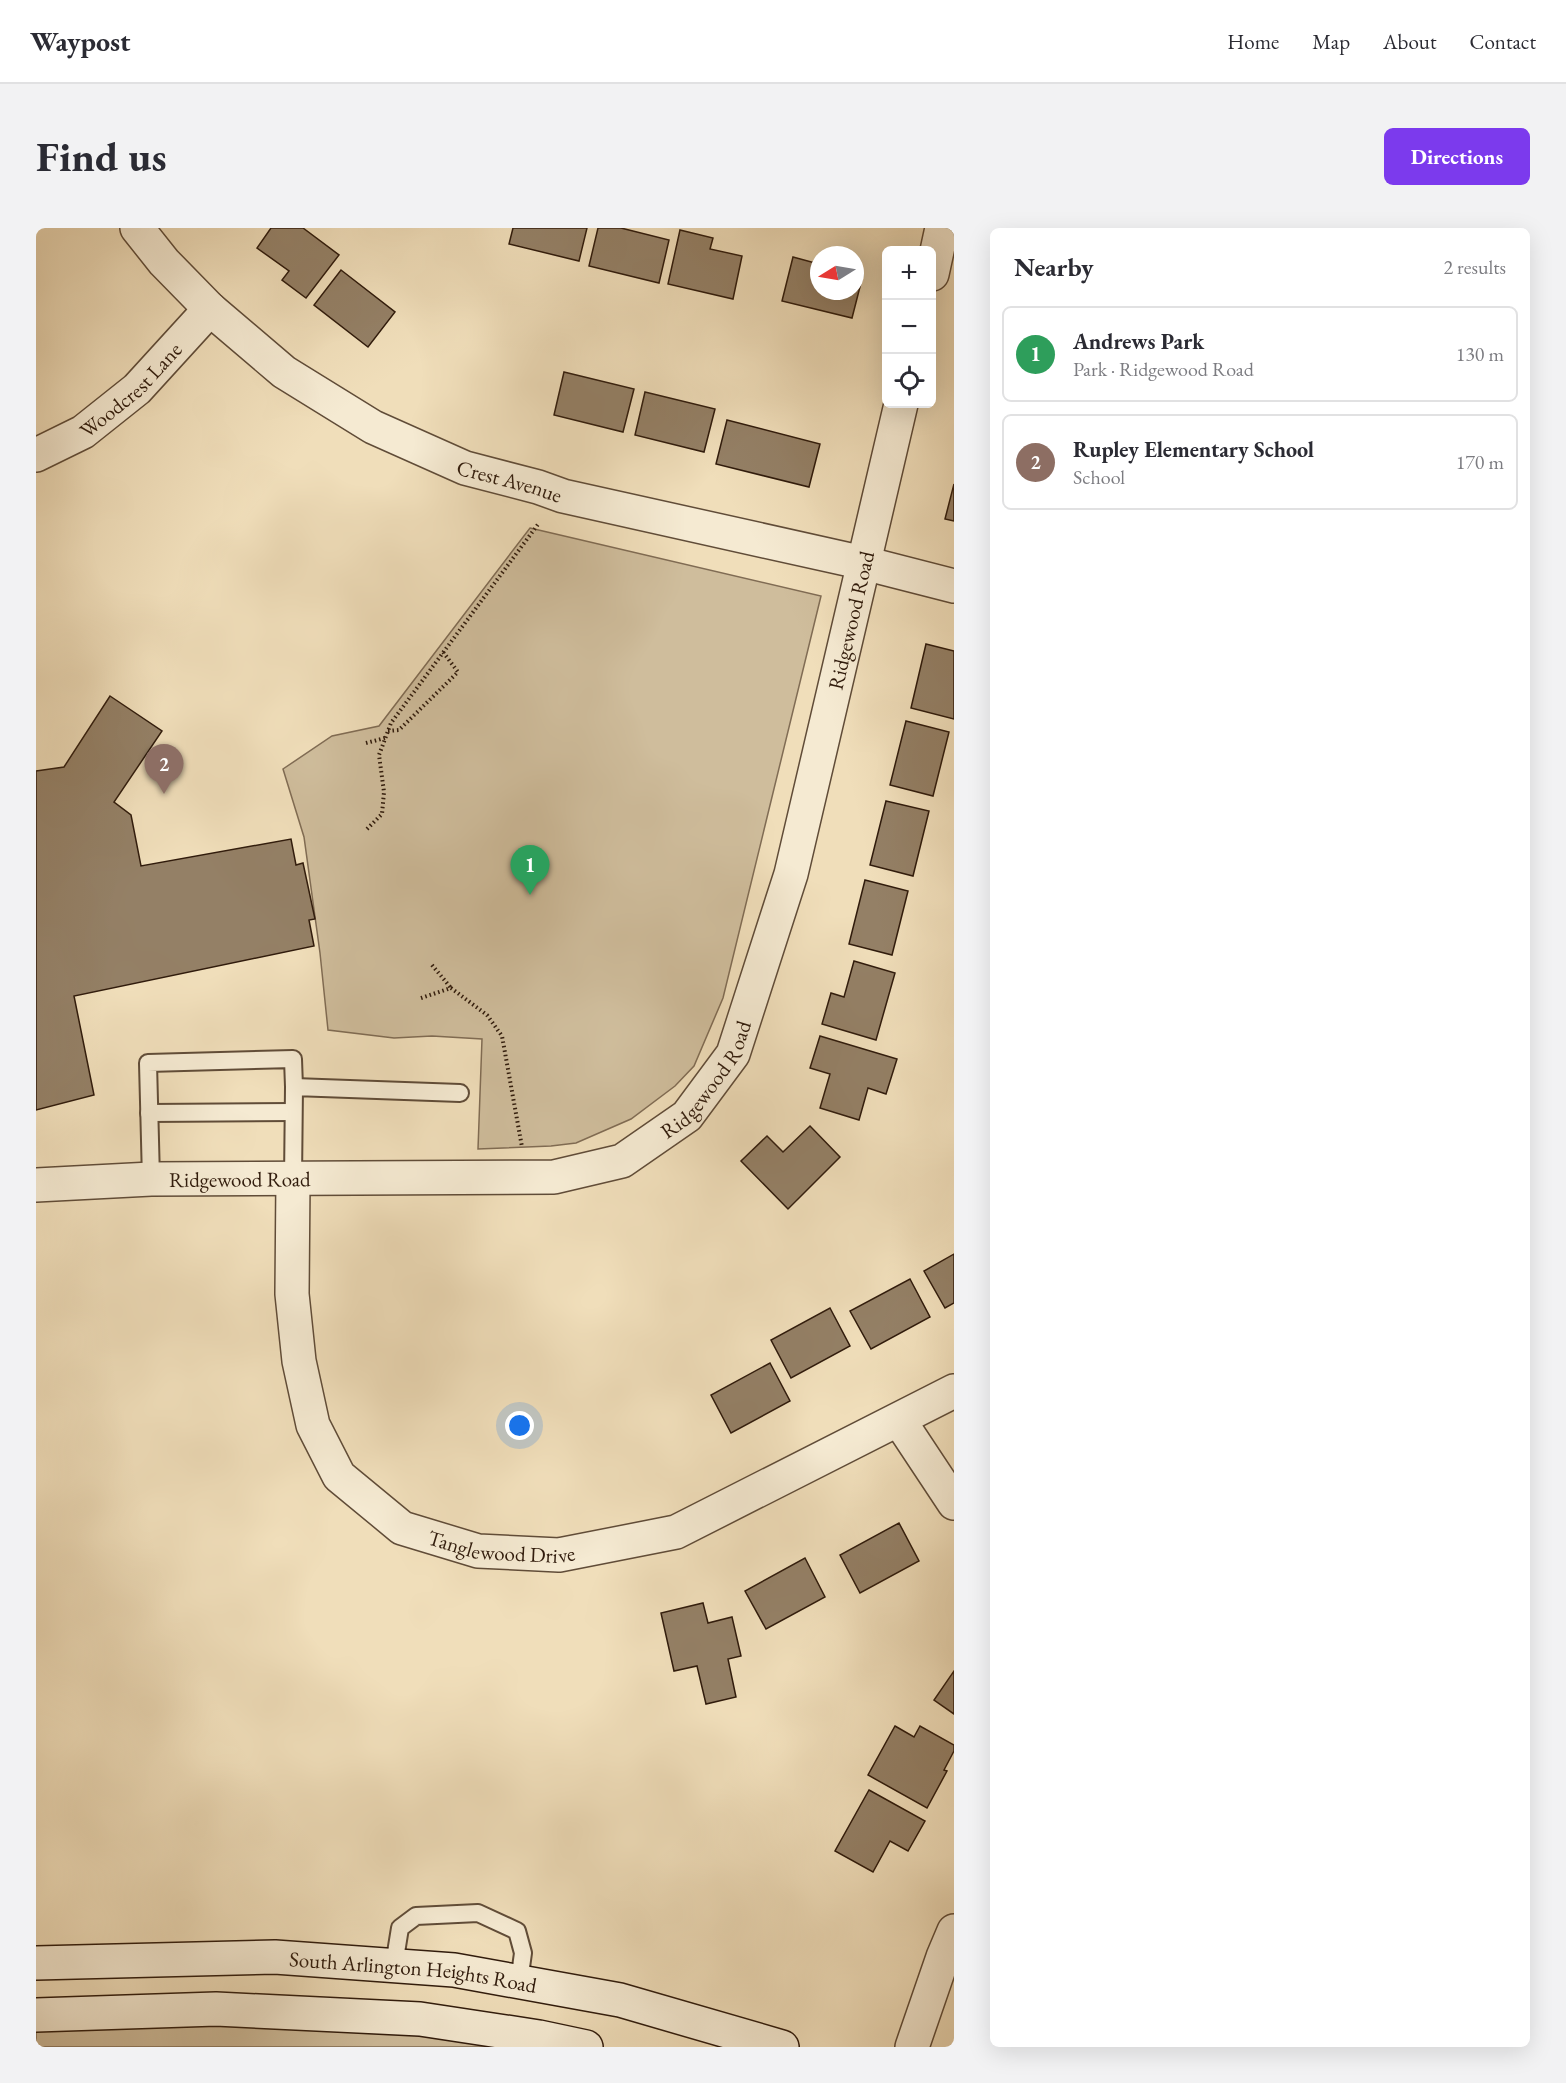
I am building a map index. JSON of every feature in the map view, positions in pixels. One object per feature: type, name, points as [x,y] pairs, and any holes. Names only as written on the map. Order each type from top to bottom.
[{"type":"street","name":"Crest Avenue","points":[[137,228],[164,262],[210,309],[284,372],[373,427],[465,468],[563,496],[864,563],[954,586]]},
{"type":"street","points":[[936,256],[942,228]]},
{"type":"street","name":"Woodcrest Lane","points":[[36,455],[83,432],[137,389],[210,309]]},
{"type":"street","name":"Ridgewood Road","points":[[36,1185],[151,1179],[554,1177],[621,1161],[687,1116],[733,1054],[790,874],[900,408]]},
{"type":"street","name":"Tanglewood Drive","points":[[293,1180],[292,1293],[298,1361],[313,1425],[339,1476],[402,1528],[478,1551],[559,1555],[676,1532],[954,1391]]},
{"type":"street","points":[[899,1420],[954,1503]]},
{"type":"street","points":[[912,2047],[954,1931]]},
{"type":"street","name":"South Arlington Heights Road","points":[[36,1963],[275,1957],[454,1970],[620,2000],[782,2047]]},
{"type":"street","points":[[36,2015],[216,2009],[420,2019],[538,2037],[586,2047]]},
{"type":"lane","points":[[151,1179],[148,1063],[293,1059],[293,1180]]},
{"type":"lane","points":[[294,1087],[460,1094]]},
{"type":"lane","points":[[149,1113],[293,1112]]},
{"type":"lane","points":[[394,1965],[400,1928],[416,1916],[478,1913],[518,1931],[523,1953],[519,1982]]},
{"type":"path","points":[[367,830],[382,814],[384,792],[379,755],[391,723],[539,523]]},
{"type":"path","points":[[388,731],[399,730],[458,672],[443,652]]},
{"type":"path","points":[[366,743],[385,738]]},
{"type":"path","points":[[432,964],[451,988],[487,1015],[502,1036],[523,1156]]},
{"type":"path","points":[[421,998],[451,988]]},
{"type":"shaded area","points":[[530,528],[821,596],[723,998],[694,1066],[675,1086],[631,1119],[576,1143],[478,1149],[482,1039],[432,1036],[394,1038],[328,1030],[304,837],[283,769],[332,736],[379,726]]},
{"type":"shaded area","points":[[142,2011],[586,2047],[36,2047],[36,2015]]},
{"type":"building","points":[[271,228],[303,228],[339,255],[306,298],[282,280],[289,271],[257,248]]},
{"type":"building","points":[[513,228],[587,228],[579,261],[509,244]]},
{"type":"building","points":[[598,228],[621,228],[669,240],[659,283],[589,266]]},
{"type":"building","points":[[680,230],[713,238],[710,249],[742,256],[733,299],[668,284]]},
{"type":"building","points":[[793,257],[810,262],[810,300],[857,300],[852,318],[782,301]]},
{"type":"building","points":[[341,270],[395,312],[368,347],[314,305]]},
{"type":"building","points":[[564,372],[634,389],[623,432],[554,415]]},
{"type":"building","points":[[645,392],[715,409],[704,452],[635,435]]},
{"type":"building","points":[[727,420],[820,444],[809,487],[716,464]]},
{"type":"building","points":[[954,484],[954,521],[945,519]]},
{"type":"building","points":[[926,644],[954,651],[954,719],[911,708]]},
{"type":"building","points":[[110,696],[162,731],[114,802],[131,815],[141,866],[291,839],[296,865],[303,863],[315,919],[309,920],[314,946],[74,996],[94,1095],[36,1110],[36,771],[64,767]]},
{"type":"building","points":[[906,721],[949,732],[933,796],[890,785]]},
{"type":"building","points":[[886,801],[929,811],[913,876],[870,865]]},
{"type":"building","points":[[865,880],[908,891],[892,955],[849,944]]},
{"type":"building","points":[[854,961],[895,973],[876,1040],[822,1024],[831,993],[844,997]]},
{"type":"building","points":[[820,1036],[897,1059],[886,1094],[868,1088],[859,1120],[820,1108],[830,1074],[810,1068]]},
{"type":"building","points":[[810,1126],[840,1157],[788,1209],[741,1161],[767,1136],[783,1152]]},
{"type":"building","points":[[954,1254],[954,1303],[945,1308],[924,1271]]},
{"type":"building","points":[[910,1279],[930,1317],[871,1349],[850,1311]]},
{"type":"building","points":[[830,1308],[850,1346],[791,1378],[771,1340]]},
{"type":"building","points":[[770,1363],[790,1401],[731,1433],[711,1395]]},
{"type":"building","points":[[899,1523],[919,1561],[860,1593],[840,1555]]},
{"type":"building","points":[[805,1558],[825,1597],[766,1629],[745,1591]]},
{"type":"building","points":[[703,1603],[708,1623],[732,1617],[741,1656],[728,1659],[736,1697],[706,1704],[697,1666],[674,1671],[661,1613]]},
{"type":"building","points":[[954,1671],[954,1714],[934,1700]]},
{"type":"building","points":[[895,1726],[914,1737],[920,1726],[954,1745],[954,1751],[944,1770],[947,1771],[927,1808],[868,1775]]},
{"type":"building","points":[[869,1790],[925,1821],[908,1851],[890,1841],[873,1872],[835,1851]]},
{"type":"place","name":"Rupley Elementary School","points":[[164,794]]},
{"type":"place","name":"Andrews Park","points":[[530,895]]}]
